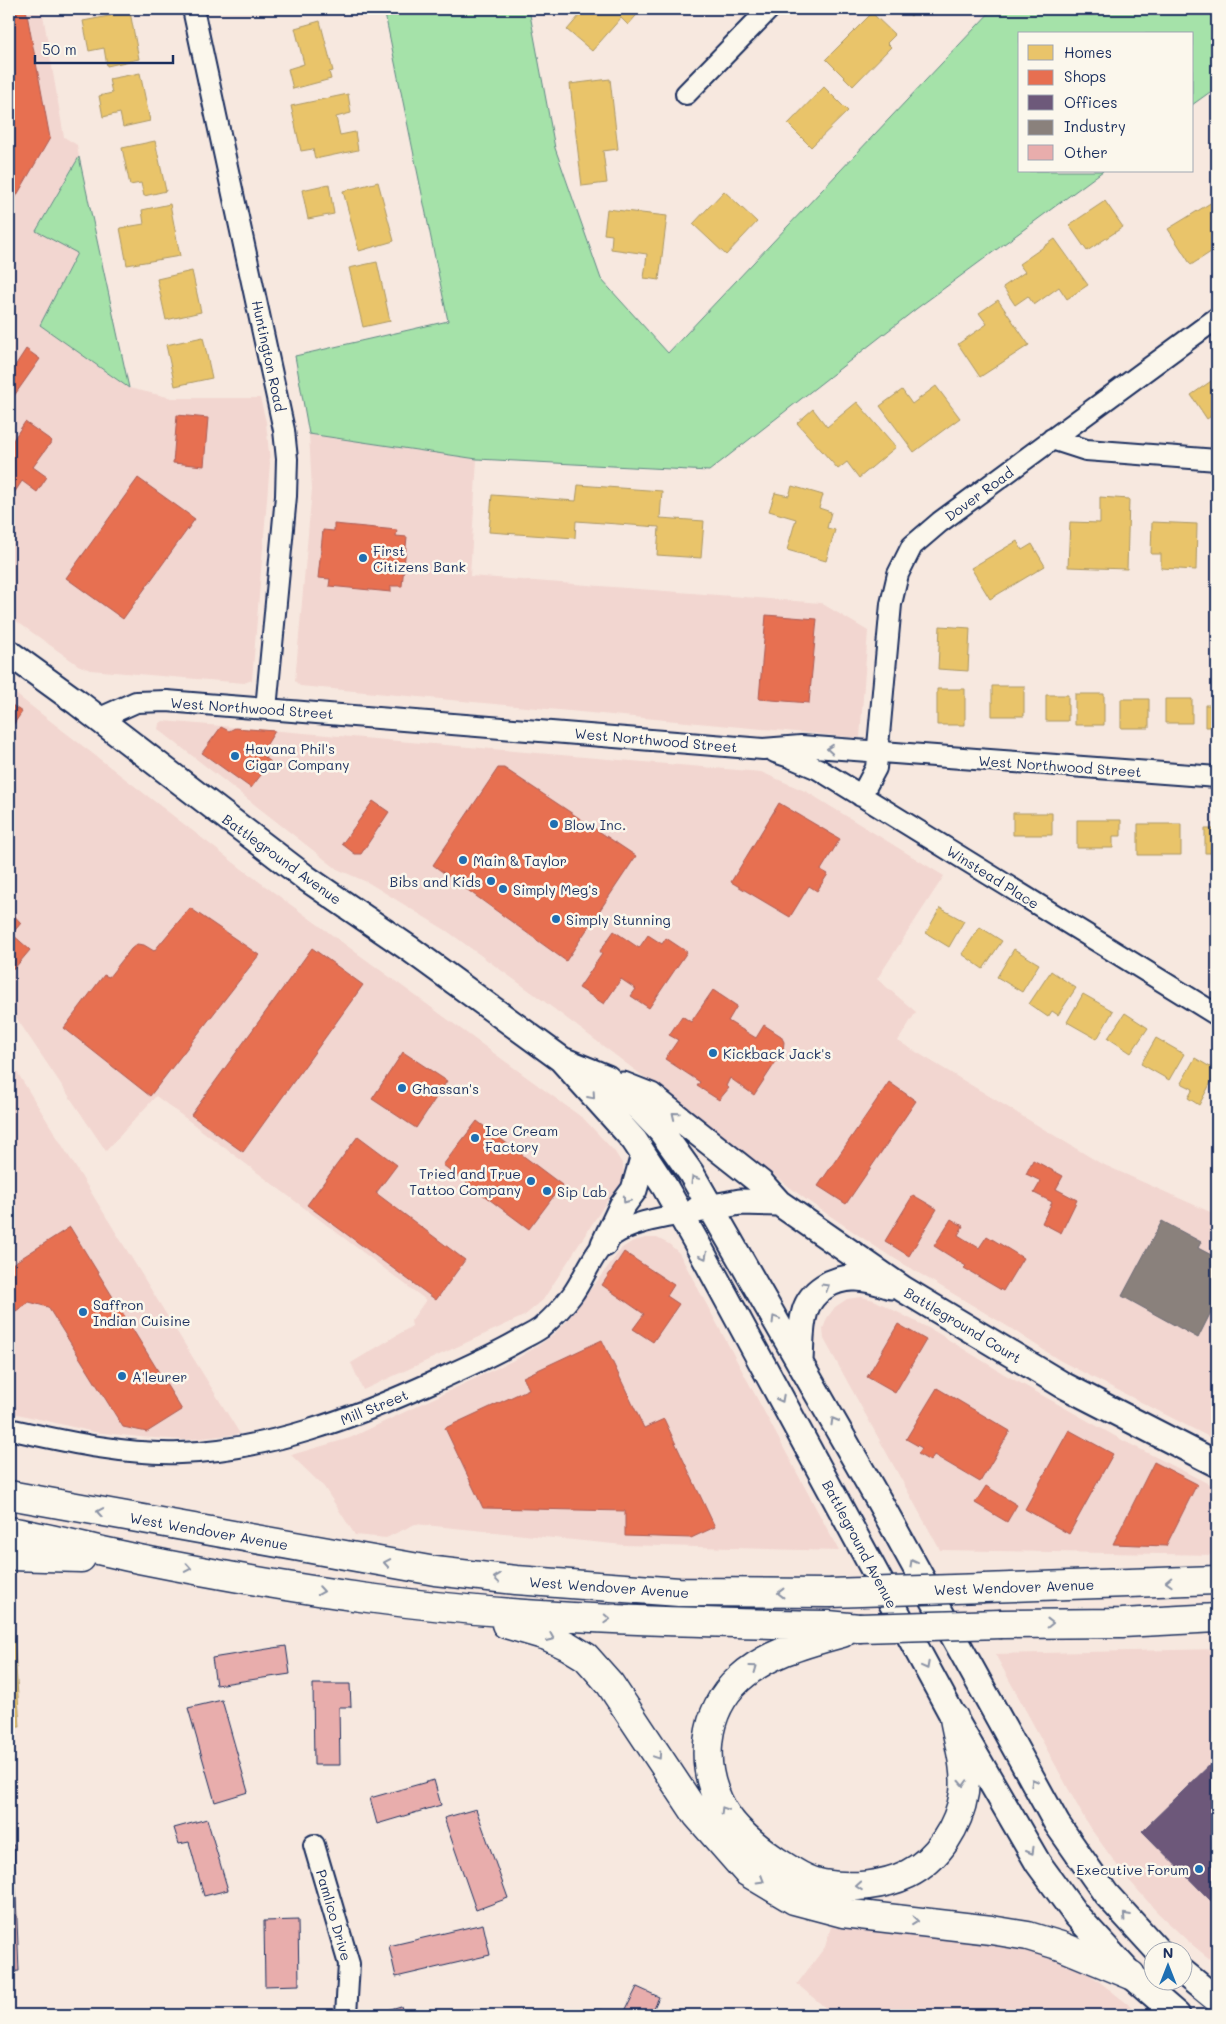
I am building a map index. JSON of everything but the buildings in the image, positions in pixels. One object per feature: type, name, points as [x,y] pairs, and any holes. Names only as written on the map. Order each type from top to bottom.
[{"type":"highway","name":"West Wendover Avenue","points":[[9,1495],[435,1571],[516,1580],[661,1591],[752,1594],[830,1593],[1217,1580]]},
{"type":"highway","points":[[9,1531],[140,1559],[273,1583],[366,1598],[454,1609],[628,1620],[828,1625],[859,1628],[1122,1623],[1217,1618]]},
{"type":"highway","points":[[9,1556],[140,1559]]},
{"type":"highway","points":[[454,1609],[547,1636],[568,1646],[586,1658],[610,1684],[697,1815],[746,1872],[794,1900],[843,1913],[1028,1936],[1061,1946],[1131,1975]]},
{"type":"highway","points":[[859,1628],[785,1650],[739,1679],[721,1699],[710,1723],[708,1762],[712,1783],[722,1809],[739,1830],[762,1851],[793,1872],[822,1884],[854,1887],[881,1884],[904,1876],[923,1866],[938,1850],[952,1830],[964,1792],[954,1718]]},
{"type":"main road","name":"Battleground Avenue","points":[[9,653],[306,878],[410,949],[560,1059],[634,1140],[665,1187],[954,1718],[1038,1863],[1076,1915],[1131,1975],[1177,2015]]},
{"type":"main road","name":"Battleground Avenue","points":[[560,1059],[607,1078],[661,1131],[691,1173],[879,1501],[1057,1824],[1106,1894],[1150,1942]]},
{"type":"main road","name":"Battleground Court","points":[[607,1078],[651,1096],[761,1183],[779,1202],[904,1289],[1063,1385],[1217,1464]]},
{"type":"main road","points":[[604,1244],[622,1206],[634,1190],[644,1155]]},
{"type":"main road","points":[[680,1214],[740,1202],[779,1202]]},
{"type":"main road","points":[[800,1361],[802,1326],[806,1309],[813,1296],[824,1287],[838,1280],[854,1278],[904,1289]]},
{"type":"main road","points":[[1194,1980],[1217,2000]]},
{"type":"street","name":"Huntington Road","points":[[193,9],[284,430],[287,458],[286,496],[266,709]]},
{"type":"street","points":[[686,94],[769,9]]},
{"type":"street","name":"Dover Road","points":[[861,796],[876,768],[891,604],[898,574],[912,546],[940,522],[1217,318]]},
{"type":"street","points":[[1052,439],[1086,450],[1217,460]]},
{"type":"street","name":"West Northwood Street","points":[[98,719],[136,702],[168,701],[763,749],[801,746],[878,754],[1217,777]]},
{"type":"street","name":"Winstead Place","points":[[763,749],[790,756],[818,769],[1217,1015]]},
{"type":"street","name":"Mill Street","points":[[9,1429],[64,1441],[137,1451],[180,1453],[252,1445],[289,1437],[386,1402],[484,1360],[540,1329],[571,1296],[604,1244],[616,1234],[634,1226],[680,1214]]},
{"type":"street","name":"Pamlico Drive","points":[[314,1845],[348,1964],[346,2015]]},
{"type":"shaded area","points":[[9,9],[42,9],[64,137],[77,145],[79,157],[36,230],[77,252],[41,325],[129,388],[172,398],[260,398],[266,422],[270,463],[252,680],[244,683],[90,670],[78,665],[9,616]]},
{"type":"shaded area","points":[[309,434],[477,459],[470,576],[821,603],[868,631],[860,738],[300,686],[295,681],[312,489]]},
{"type":"shaded area","points":[[9,689],[242,869],[584,1119],[615,1152],[623,1165],[624,1181],[621,1188],[609,1198],[543,1300],[524,1316],[363,1390],[351,1363],[412,1326],[411,1321],[426,1300],[156,1096],[106,1151],[9,1007]]},
{"type":"shaded area","points":[[163,721],[761,772],[807,792],[944,876],[877,979],[916,1012],[898,1041],[1100,1163],[1217,1215],[1217,1441],[1059,1360],[1007,1326],[882,1251],[808,1201],[545,1002],[447,931],[369,883],[337,869],[158,729],[159,724]]},
{"type":"shaded area","points":[[9,1059],[240,1434],[184,1440],[140,1437],[94,1432],[9,1412]]},
{"type":"shaded area","points":[[657,1238],[669,1244],[679,1253],[839,1551],[623,1545],[415,1524],[386,1538],[355,1535],[324,1487],[291,1455],[350,1438],[516,1359],[536,1347],[552,1336],[566,1322],[622,1248],[633,1241]]},
{"type":"shaded area","points":[[861,1297],[874,1300],[936,1332],[1004,1374],[1122,1440],[1217,1488],[1217,1555],[940,1550],[824,1339],[823,1329],[827,1318],[835,1307],[847,1299]]},
{"type":"shaded area","points":[[1217,1649],[1217,1965],[1194,1946],[1194,1942],[1189,1942],[1157,1912],[1122,1872],[1088,1825],[995,1654]]},
{"type":"shaded area","points":[[833,1920],[1022,1943],[1074,1962],[1142,2015],[834,2015],[797,1984],[825,1947]]},
{"type":"green space","points":[[384,9],[529,9],[555,148],[601,279],[668,353],[993,9],[1217,9],[1217,87],[1194,104],[1194,32],[1018,32],[1018,172],[1102,172],[916,309],[709,471],[477,459],[309,434],[295,356],[448,321]]},
{"type":"green space","points":[[79,157],[129,388],[40,325],[77,253],[36,231]]},
{"type":"place","name":"First Citizens Bank","points":[[363,558]]},
{"type":"place","name":"Havana Phil's Cigar Company","points":[[235,756]]},
{"type":"place","name":"Blow Inc.","points":[[554,824]]},
{"type":"place","name":"Main & Taylor","points":[[463,860]]},
{"type":"place","name":"Bibs and Kids","points":[[491,881]]},
{"type":"place","name":"Simply Meg's","points":[[503,889]]},
{"type":"place","name":"Simply Stunning","points":[[556,919]]},
{"type":"place","name":"Kickback Jack's","points":[[713,1053]]},
{"type":"place","name":"Ghassan's","points":[[402,1088]]},
{"type":"place","name":"Ice Cream Factory","points":[[475,1138]]},
{"type":"place","name":"Tried and True Tattoo Company","points":[[531,1181]]},
{"type":"place","name":"Sip Lab","points":[[547,1191]]},
{"type":"place","name":"Saffron Indian Cuisine","points":[[83,1312]]},
{"type":"place","name":"A'leurer","points":[[122,1376]]},
{"type":"place","name":"Executive Forum","points":[[1199,1869]]}]
